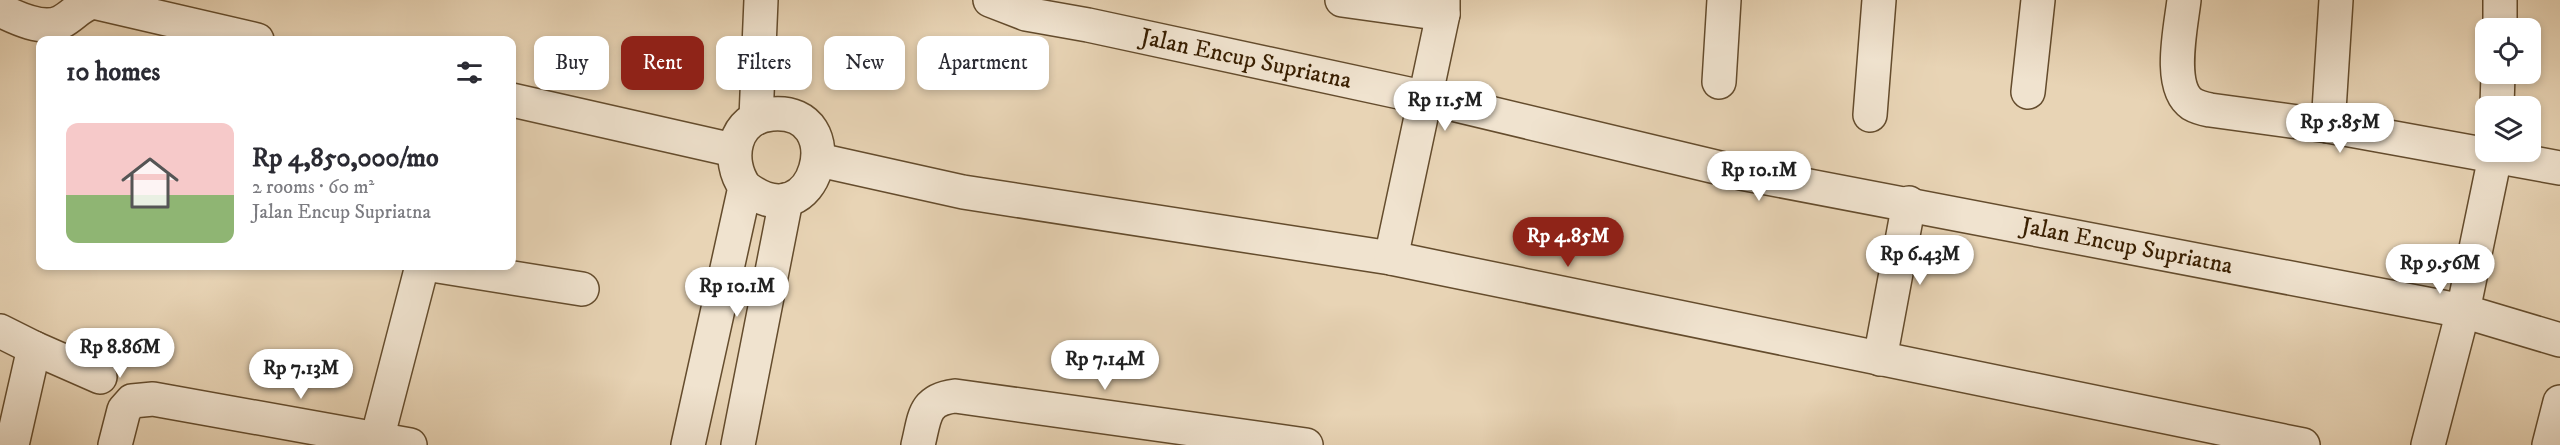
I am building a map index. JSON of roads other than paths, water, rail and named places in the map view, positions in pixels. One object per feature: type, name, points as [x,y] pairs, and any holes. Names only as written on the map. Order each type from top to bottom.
[{"type":"street","points":[[756,118],[760,0]]},
{"type":"street","name":"Jalan Encup Supriatna","points":[[990,0],[1042,18],[1088,25],[1426,98],[1741,173],[1909,203],[2463,311],[2560,340]]},
{"type":"street","points":[[1342,0],[1443,7],[1426,98],[1391,258]]},
{"type":"street","points":[[1719,81],[1724,0]]},
{"type":"street","points":[[1869,115],[1878,0]]},
{"type":"street","points":[[2028,93],[2038,0]]},
{"type":"street","points":[[2184,0],[2177,75],[2181,90],[2193,104],[2210,110],[2475,150]]},
{"type":"street","points":[[2328,126],[2336,0]]},
{"type":"street","points":[[2499,18],[2500,0]]},
{"type":"street","points":[[0,10],[18,18],[46,25],[60,23],[81,5],[93,2],[161,30],[219,36]]},
{"type":"street","points":[[516,101],[734,150]]},
{"type":"street","points":[[771,114],[786,114],[800,120],[812,131],[818,145],[819,160],[814,178],[802,192],[786,200],[771,200],[757,196],[737,177],[734,150],[737,137],[756,118],[771,114]]},
{"type":"street","points":[[819,160],[963,192],[1391,258],[2303,445]]},
{"type":"street","points":[[2428,445],[2463,311],[2493,162]]},
{"type":"street","points":[[2534,162],[2560,168]]},
{"type":"street","points":[[688,445],[745,187]]},
{"type":"street","points":[[738,445],[786,200]]},
{"type":"street","points":[[1880,359],[1909,203]]},
{"type":"street","points":[[377,439],[421,270]]},
{"type":"street","points":[[463,270],[582,289]]},
{"type":"street","points":[[0,331],[100,378]]},
{"type":"street","points":[[12,445],[34,348]]},
{"type":"street","points":[[918,445],[926,410],[938,398],[955,396],[1306,445]]},
{"type":"street","points":[[115,445],[124,410],[136,400],[153,399],[410,445]]},
{"type":"street","points":[[2549,445],[2560,402]]}]
